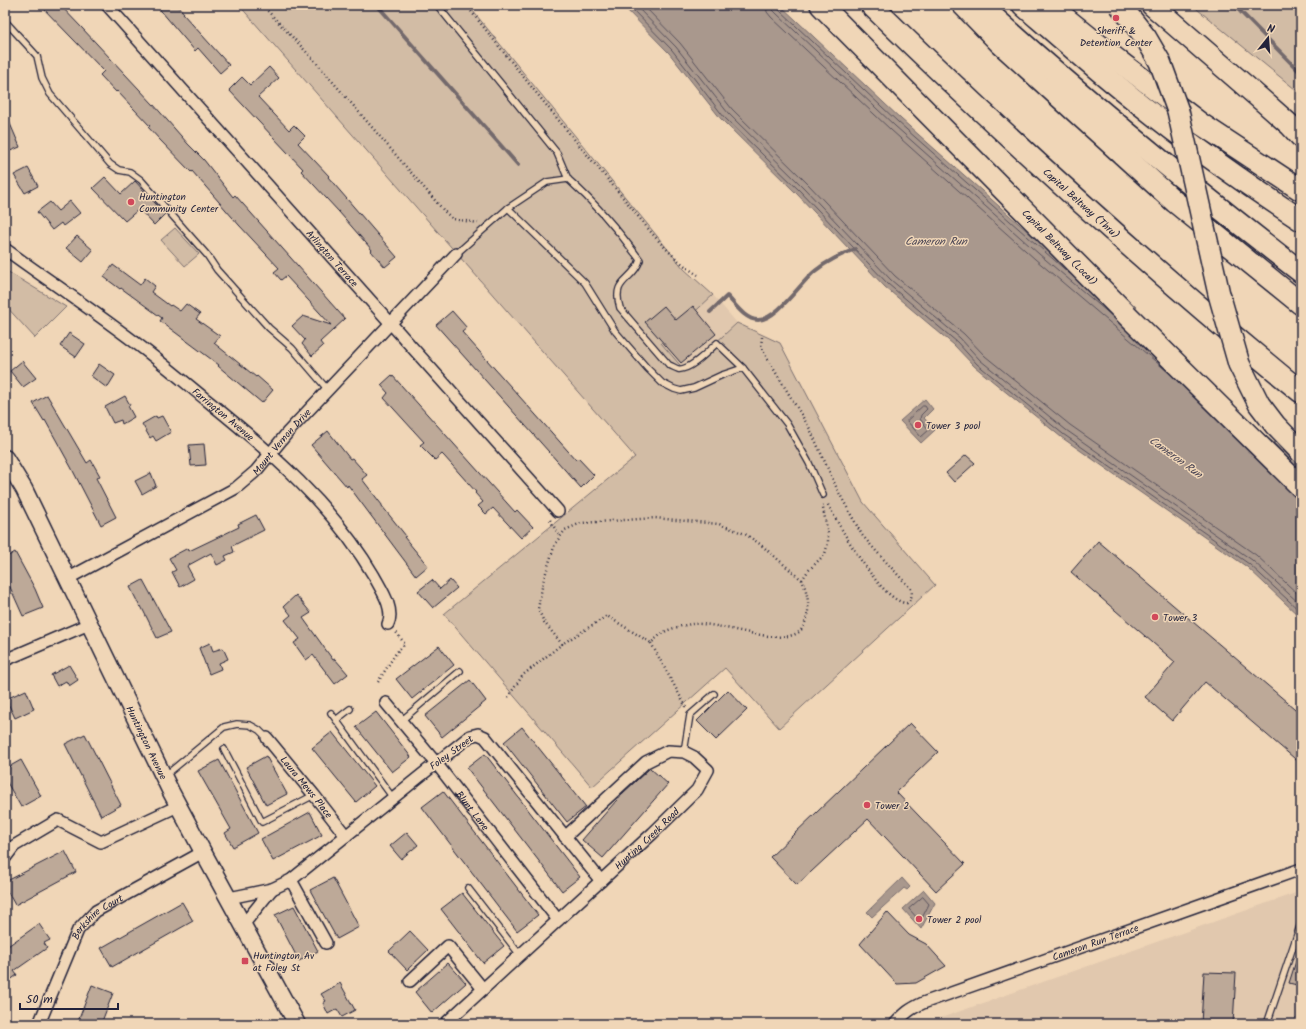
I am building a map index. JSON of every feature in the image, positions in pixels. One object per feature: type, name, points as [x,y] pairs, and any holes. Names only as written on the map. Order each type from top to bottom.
[{"type":"highway","name":"Capital Beltway (Local)","points":[[821,5],[1130,318],[1295,482],[1301,494]]},
{"type":"highway","name":"Capital Beltway (Thru)","points":[[871,5],[1042,168],[1157,272],[1301,392]]},
{"type":"highway","points":[[963,5],[1005,48],[1175,202],[1301,304]]},
{"type":"highway","points":[[980,5],[1031,51],[1200,194],[1301,272]]},
{"type":"highway","points":[[1023,5],[1141,105],[1207,155],[1301,220]]},
{"type":"highway","points":[[1049,5],[1201,124],[1301,190]]},
{"type":"highway","points":[[1120,5],[1146,38],[1160,62],[1178,112],[1219,294],[1239,364],[1248,385],[1259,404],[1275,425],[1301,452]]},
{"type":"highway","points":[[1152,5],[1290,125],[1301,138]]},
{"type":"main road","name":"Huntington Avenue","points":[[5,458],[24,489],[178,806],[297,1024]]},
{"type":"street","name":"Arlington Terrace","points":[[107,5],[558,511]]},
{"type":"street","name":"Farrington Avenue","points":[[5,249],[144,350],[246,432],[295,476],[345,532],[384,594],[389,608],[390,620],[388,624]]},
{"type":"street","name":"Mount Vernon Drive","points":[[67,578],[236,488],[256,471],[288,432],[456,254]]},
{"type":"street","points":[[5,660],[89,624]]},
{"type":"street","name":"Blunt Lane","points":[[386,703],[402,720],[558,920]]},
{"type":"street","name":"Foley Street","points":[[229,898],[272,889],[291,880],[470,736],[478,734],[485,737],[600,881]]},
{"type":"street","name":"Laura Mews Place","points":[[267,738],[346,836]]},
{"type":"street","points":[[565,837],[646,762],[668,751],[684,752]]},
{"type":"street","name":"Hunting Creek Road","points":[[445,1024],[653,833],[697,790],[708,770],[694,757],[684,752]]},
{"type":"street","points":[[5,858],[14,846],[58,820],[101,842],[178,806]]},
{"type":"street","name":"Berkshire Court","points":[[39,1024],[78,930],[86,920],[96,911],[202,852]]},
{"type":"street","name":"Cameron Run Terrace","points":[[895,1024],[904,1013],[923,1002],[1301,870]]},
{"type":"street","points":[[291,880],[326,944]]},
{"type":"street","name":"Foley Street","points":[[243,925],[272,889]]},
{"type":"street","points":[[410,981],[448,946],[483,989]]},
{"type":"lane","points":[[437,5],[557,153],[568,179],[595,205],[629,244],[640,260],[638,268],[623,282],[618,291],[617,298],[620,308],[669,365],[678,369],[685,369],[717,343],[743,368],[788,424],[809,463],[823,495]]},
{"type":"lane","points":[[5,20],[37,56],[42,78],[50,94],[110,164],[119,170],[130,172],[141,180],[207,255],[217,270],[269,328],[292,348],[328,390]]},
{"type":"lane","points":[[456,254],[508,208],[547,182],[568,179]]},
{"type":"lane","points":[[508,208],[585,283],[615,331],[647,368],[662,382],[681,391],[694,388],[722,375],[743,368]]},
{"type":"lane","points":[[402,720],[460,671]]},
{"type":"lane","points":[[684,752],[690,716],[714,694]]},
{"type":"lane","points":[[336,720],[350,709]]},
{"type":"lane","points":[[331,713],[393,798]]},
{"type":"lane","points":[[164,777],[224,727],[237,724],[250,725],[259,730],[267,738]]},
{"type":"lane","points":[[224,749],[262,822],[314,795]]},
{"type":"lane","points":[[468,888],[520,954]]},
{"type":"lane","points":[[1267,1024],[1301,923]]},
{"type":"path","points":[[262,5],[314,60],[445,212],[453,219],[483,224],[488,227]]},
{"type":"path","points":[[466,5],[572,138],[657,238],[685,267],[698,275]]},
{"type":"path","points":[[762,337],[761,347],[766,358],[810,429],[838,491],[862,535],[911,589],[912,594],[907,603],[897,601],[889,595],[873,576],[854,550],[823,495]]},
{"type":"path","points":[[802,580],[808,571],[825,554],[828,543],[828,534],[822,503],[823,495]]},
{"type":"path","points":[[549,518],[560,537]]},
{"type":"path","points":[[562,644],[544,622],[538,609],[543,582],[555,544],[565,530],[581,523],[655,518],[718,524],[745,534],[760,544],[802,580],[806,588],[809,610],[806,621],[798,632],[779,637],[717,626],[693,624],[665,631],[651,643]]},
{"type":"path","points":[[508,697],[524,675],[562,644],[607,616],[651,643],[690,716]]},
{"type":"path","points":[[378,682],[396,652],[405,644],[388,624]]},
{"type":"shaded area","points":[[239,5],[468,5],[684,269],[713,295],[661,343],[685,371],[737,323],[780,343],[863,502],[935,585],[779,728],[725,668],[592,787],[444,614],[635,457]]},
{"type":"shaded area","points":[[1192,5],[1301,5],[1301,94]]},
{"type":"shaded area","points":[[175,228],[199,254],[185,266],[161,240]]},
{"type":"shaded area","points":[[5,270],[66,307],[35,338],[5,305]]},
{"type":"shaded area","points":[[713,295],[737,323],[685,371],[660,343]]},
{"type":"shaded area","points":[[1301,891],[1301,1024],[924,1024]]},
{"type":"water","name":"Cameron Run","points":[[622,5],[780,5],[901,119],[1045,247],[1301,466],[1301,618],[1247,567],[1061,437],[974,366],[954,345],[885,287],[797,194],[721,119],[669,53]]},
{"type":"water","name":"Tower 3 pool","points":[[925,399],[933,409],[924,418],[935,430],[921,443],[900,421]]},
{"type":"water","points":[[902,878],[910,887],[907,890],[904,888],[872,917],[867,912]]},
{"type":"water","name":"Tower 2 pool","points":[[924,890],[935,903],[921,929],[903,909]]},
{"type":"building","points":[[40,5],[60,5],[204,160],[233,197],[235,195],[345,319],[320,342],[323,346],[312,356],[302,344],[305,340],[292,326],[303,316],[331,325],[286,276],[281,280],[274,272],[279,268],[192,171],[191,172],[160,140],[148,127],[150,126],[100,75],[104,71]]},
{"type":"building","points":[[156,5],[177,5],[184,13],[183,14],[229,65],[220,73],[198,48],[195,51]]},
{"type":"building","points":[[269,67],[279,78],[258,97],[289,130],[294,125],[305,136],[298,143],[329,176],[328,177],[397,257],[385,267],[339,212],[301,171],[303,169],[229,90],[242,77],[250,85]]},
{"type":"building","points":[[5,112],[20,147],[5,153]]},
{"type":"building","points":[[28,168],[38,186],[25,193],[14,175]]},
{"type":"building","name":"Huntington Community Center","points":[[105,177],[121,194],[135,181],[165,214],[154,225],[139,209],[125,221],[93,188]]},
{"type":"building","points":[[70,201],[80,213],[63,226],[61,223],[52,230],[37,212],[50,202],[58,211]]},
{"type":"building","points":[[77,236],[93,250],[83,262],[66,248]]},
{"type":"building","points":[[113,265],[140,285],[145,278],[155,286],[151,292],[170,306],[171,305],[180,311],[186,304],[200,314],[196,319],[220,336],[214,343],[273,390],[262,403],[218,366],[219,365],[160,321],[162,318],[104,277]]},
{"type":"building","points":[[664,306],[676,320],[693,306],[716,334],[681,363],[645,322]]},
{"type":"building","points":[[452,311],[467,328],[462,332],[576,460],[578,458],[594,475],[581,488],[436,325]]},
{"type":"building","points":[[69,333],[85,344],[76,357],[60,346]]},
{"type":"building","points":[[22,361],[36,378],[23,387],[10,371]]},
{"type":"building","points":[[99,364],[115,375],[107,388],[91,376]]},
{"type":"building","points":[[392,375],[515,512],[517,510],[533,527],[521,538],[493,508],[486,514],[478,506],[483,502],[442,454],[435,460],[420,445],[424,442],[384,398],[388,393],[381,385]]},
{"type":"building","points":[[47,395],[87,463],[91,460],[100,476],[96,478],[116,517],[101,525],[45,420],[44,421],[33,403]]},
{"type":"building","points":[[125,396],[134,417],[122,424],[121,420],[113,423],[105,407]]},
{"type":"building","points":[[156,416],[157,418],[162,416],[171,432],[156,441],[153,436],[150,438],[142,424]]},
{"type":"building","points":[[328,431],[350,459],[352,458],[367,475],[362,479],[406,536],[404,537],[428,566],[416,576],[348,485],[347,487],[311,445]]},
{"type":"building","points":[[204,444],[206,465],[191,466],[189,445]]},
{"type":"building","points":[[966,455],[975,463],[954,482],[946,473]]},
{"type":"building","points":[[151,473],[156,486],[142,494],[135,481]]},
{"type":"building","points":[[256,515],[264,530],[232,546],[234,552],[225,556],[227,560],[217,565],[211,553],[187,566],[194,579],[180,587],[172,572],[176,570],[169,558],[188,548],[189,551],[239,527],[238,524]]},
{"type":"building","name":"Tower 3","points":[[1098,541],[1301,714],[1301,764],[1205,682],[1172,721],[1145,697],[1175,662],[1071,572]]},
{"type":"building","points":[[15,552],[35,589],[43,608],[23,616],[5,576],[5,558]]},
{"type":"building","points":[[143,580],[171,632],[157,638],[130,587]]},
{"type":"building","points":[[432,580],[440,589],[450,580],[457,588],[433,608],[418,591]]},
{"type":"building","points":[[296,595],[311,613],[303,618],[333,660],[335,659],[348,674],[335,684],[313,655],[306,660],[294,643],[300,639],[285,620],[291,615],[284,606]]},
{"type":"building","points":[[210,643],[213,651],[223,648],[228,659],[219,663],[221,669],[209,674],[199,648]]},
{"type":"building","points":[[439,646],[454,665],[412,699],[396,679]]},
{"type":"building","points":[[69,665],[78,680],[69,686],[66,681],[57,686],[51,675]]},
{"type":"building","points":[[470,680],[486,701],[442,737],[425,716]]},
{"type":"building","points":[[26,690],[34,709],[15,718],[6,699]]},
{"type":"building","points":[[728,690],[747,710],[716,740],[697,721]]},
{"type":"building","points":[[376,712],[411,757],[392,772],[356,727]]},
{"type":"building","name":"Tower 2","points":[[910,723],[938,752],[896,792],[965,864],[936,891],[868,819],[797,885],[770,857]]},
{"type":"building","points":[[522,727],[586,807],[567,822],[504,742]]},
{"type":"building","points":[[332,732],[375,786],[356,802],[312,748]]},
{"type":"building","points":[[85,734],[121,805],[101,816],[65,744]]},
{"type":"building","points":[[485,754],[580,877],[562,891],[467,768]]},
{"type":"building","points":[[266,756],[287,794],[266,805],[246,767]]},
{"type":"building","points":[[21,760],[41,796],[21,807],[5,779],[5,769]]},
{"type":"building","points":[[219,760],[258,833],[233,847],[225,833],[231,829],[198,771]]},
{"type":"building","points":[[650,768],[668,784],[603,858],[582,840],[623,793]]},
{"type":"building","points":[[443,791],[538,915],[517,931],[422,807]]},
{"type":"building","points":[[310,812],[322,835],[273,861],[261,839]]},
{"type":"building","points":[[407,832],[418,845],[401,859],[390,846]]},
{"type":"building","points":[[65,851],[76,872],[15,905],[5,887],[5,882]]},
{"type":"building","points":[[333,878],[359,927],[337,939],[310,890]]},
{"type":"building","points":[[462,893],[504,946],[483,963],[441,909]]},
{"type":"building","points":[[182,902],[193,921],[112,967],[101,948]]},
{"type":"building","points":[[294,906],[318,951],[299,961],[275,915]]},
{"type":"building","points":[[887,912],[909,935],[926,944],[946,966],[916,983],[897,984],[860,944]]},
{"type":"building","points":[[39,924],[50,940],[44,943],[47,948],[14,971],[17,975],[5,984],[5,948]]},
{"type":"building","points":[[410,931],[428,950],[407,970],[389,951]]},
{"type":"building","points":[[1299,952],[1301,952],[1301,986],[1289,983]]},
{"type":"building","points":[[448,963],[466,983],[432,1013],[415,992]]},
{"type":"building","points":[[1204,972],[1236,973],[1233,1024],[1201,1024]]},
{"type":"building","points":[[340,983],[355,1010],[342,1017],[337,1009],[328,1014],[323,1003],[326,1001],[321,994]]},
{"type":"building","points":[[92,985],[113,993],[101,1024],[77,1024]]},
{"type":"waterway","points":[[377,5],[518,165]]},
{"type":"waterway","points":[[1234,5],[1301,73]]},
{"type":"waterway","points":[[710,312],[727,296],[745,315],[758,320],[765,318],[773,314],[781,307],[809,276],[820,267],[834,258],[855,249]]},
{"type":"place","name":"Sheriff & Detention Center","points":[[1116,18]]},
{"type":"place","name":"Huntington Community Center","points":[[131,202]]},
{"type":"place","name":"Tower 3 pool","points":[[918,425]]},
{"type":"place","name":"Tower 3","points":[[1155,617]]},
{"type":"place","name":"Tower 2","points":[[867,805]]},
{"type":"place","name":"Tower 2 pool","points":[[919,919]]},
{"type":"place","name":"Huntington Av at Foley St","points":[[245,961]]}]
